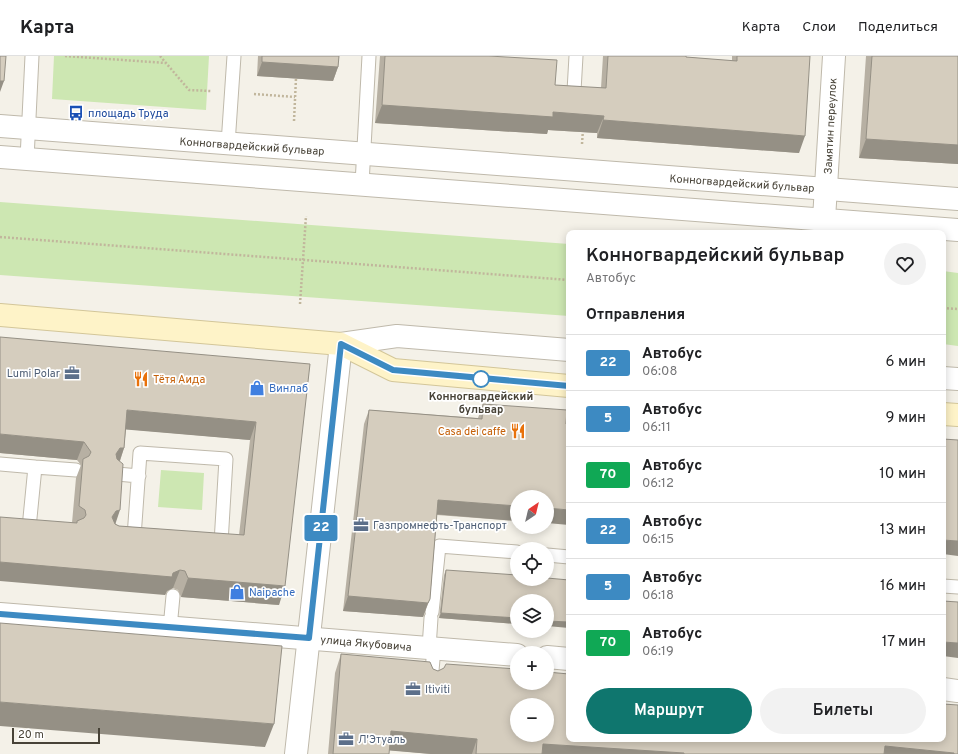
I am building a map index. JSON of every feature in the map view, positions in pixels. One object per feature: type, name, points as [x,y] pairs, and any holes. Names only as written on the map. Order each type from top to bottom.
[{"type":"main road","points":[[0,315],[341,344],[393,370],[566,386]]},
{"type":"main road","points":[[946,414],[958,415]]},
{"type":"street","name":"Замятин переулок","points":[[824,219],[834,56]]},
{"type":"street","name":"Конногвардейский бульвар","points":[[0,126],[958,199]]},
{"type":"street","points":[[0,157],[958,230]]},
{"type":"street","points":[[296,754],[341,344],[397,336],[566,350]]},
{"type":"street","points":[[946,378],[958,379]]},
{"type":"street","name":"улица Якубовича","points":[[0,614],[510,654]]},
{"type":"street","points":[[554,658],[566,659]]},
{"type":"street","points":[[946,689],[958,691]]},
{"type":"lane","points":[[27,159],[32,56]]},
{"type":"lane","points":[[228,144],[234,56]]},
{"type":"lane","points":[[362,184],[369,56]]},
{"type":"lane","points":[[574,91],[576,56]]},
{"type":"lane","points":[[120,536],[178,545],[221,543],[226,460],[140,453],[134,537]]},
{"type":"lane","points":[[0,464],[76,470]]},
{"type":"lane","points":[[30,528],[35,467]]},
{"type":"lane","points":[[117,474],[139,476]]},
{"type":"lane","points":[[0,526],[43,530]]},
{"type":"lane","points":[[431,682],[432,615],[439,546],[510,551]]},
{"type":"lane","points":[[554,555],[566,556]]},
{"type":"lane","points":[[946,586],[958,587]]},
{"type":"lane","points":[[170,628],[173,596]]},
{"type":"path","points":[[65,56],[166,63]]},
{"type":"path","points":[[294,126],[296,78]]},
{"type":"path","points":[[300,304],[306,216]]},
{"type":"path","points":[[0,237],[566,280]]},
{"type":"path","points":[[946,308],[958,309]]},
{"type":"green space","points":[[54,56],[209,56],[206,110],[52,99]]},
{"type":"green space","points":[[0,202],[566,244],[566,316],[0,275]]},
{"type":"green space","points":[[946,271],[958,273],[958,346],[946,344]]},
{"type":"green space","points":[[161,470],[204,473],[202,510],[158,507]]},
{"type":"building","points":[[0,56],[6,56],[4,81],[0,81]]},
{"type":"building","points":[[262,56],[339,56],[338,67],[262,62]]},
{"type":"building","points":[[385,56],[489,56],[557,60],[555,85],[606,88],[608,56],[686,56],[737,61],[737,56],[810,56],[805,136],[603,120],[604,116],[553,112],[553,117],[382,105]]},
{"type":"building","points":[[872,56],[958,56],[958,145],[866,139]]},
{"type":"building","points":[[0,337],[310,364],[285,586],[188,578],[185,571],[180,570],[173,573],[172,577],[0,562],[0,517],[77,523],[77,521],[84,518],[86,515],[85,510],[79,506],[83,459],[89,456],[91,452],[84,442],[0,434]],"holes":[[[127,410],[256,422],[244,535],[119,526],[115,524],[112,517],[116,511],[120,510],[123,464],[117,459],[116,454],[120,448],[124,448]]]},
{"type":"building","points":[[483,404],[566,410],[566,510],[554,509],[554,490],[510,490],[510,505],[438,500],[430,599],[428,603],[348,596],[369,410],[482,419]]},
{"type":"building","points":[[946,439],[958,440],[958,541],[946,540]]},
{"type":"building","points":[[446,570],[510,575],[510,586],[554,586],[554,579],[566,580],[566,622],[554,621],[554,594],[510,594],[510,618],[441,613]]},
{"type":"building","points":[[946,601],[958,602],[958,643],[946,642]]},
{"type":"building","points":[[0,623],[282,646],[274,724],[0,702]]},
{"type":"building","points":[[341,654],[430,662],[433,669],[438,671],[444,668],[446,664],[510,669],[510,690],[554,690],[554,673],[566,674],[566,742],[946,742],[946,704],[958,705],[958,754],[885,746],[884,754],[684,754],[543,744],[542,754],[476,754],[477,739],[391,731],[389,754],[333,754]]},
{"type":"bus line","name":"22","points":[[0,614],[309,638],[341,344],[393,370],[566,386]]},
{"type":"place","name":"площадь Труда","points":[[76,113]]},
{"type":"place","name":"Lumi Рolar","points":[[72,373]]},
{"type":"place","name":"Тётя Аида","points":[[141,379]]},
{"type":"place","name":"Конногвардейский бульвар","points":[[481,379]]},
{"type":"place","name":"Винлаб","points":[[257,388]]},
{"type":"place","name":"Casa dei caffe","points":[[518,431]]},
{"type":"place","name":"Газпромнефть-Транспорт","points":[[361,525]]},
{"type":"place","name":"Naipache","points":[[237,592]]},
{"type":"place","name":"Itiviti","points":[[413,689]]},
{"type":"place","name":"Л'Этуаль","points":[[346,739]]}]
